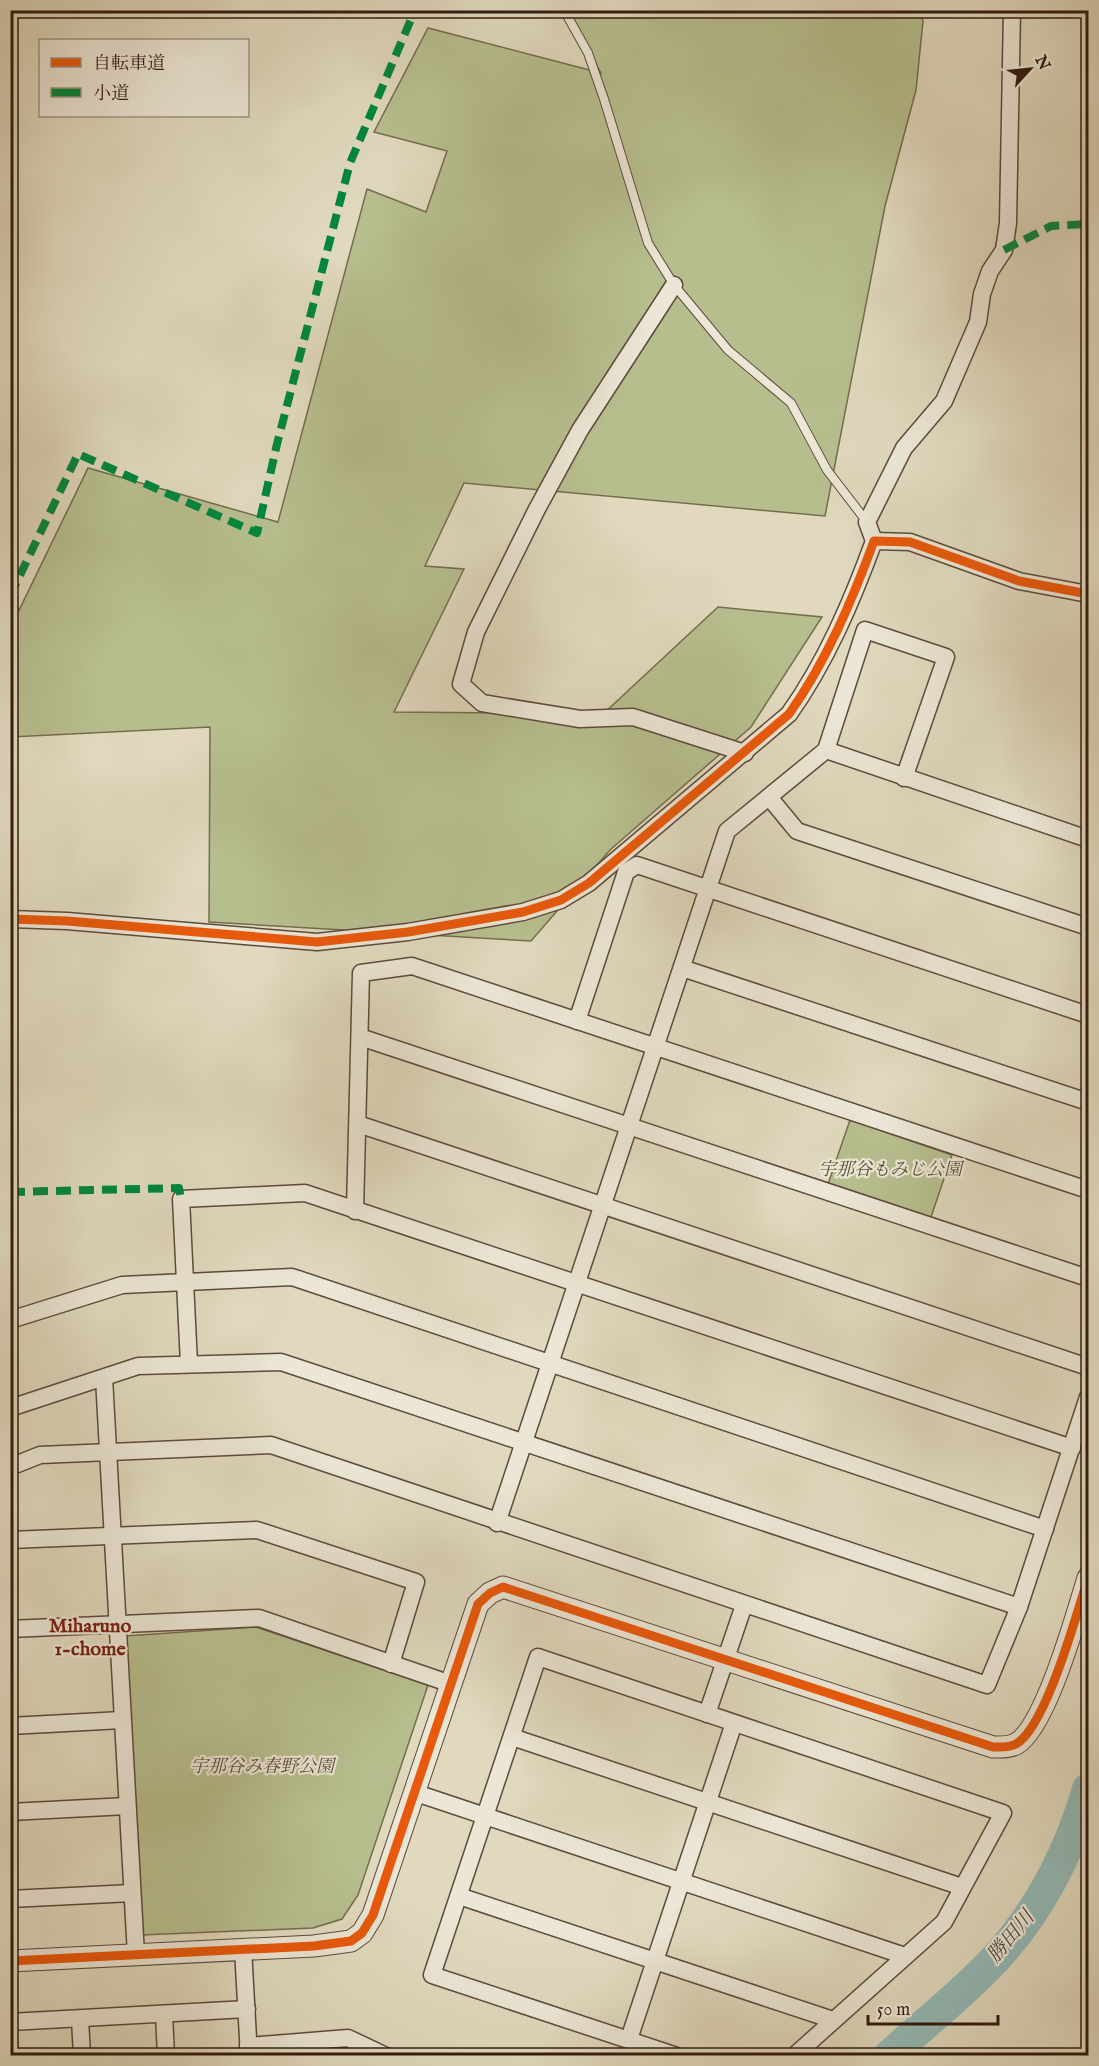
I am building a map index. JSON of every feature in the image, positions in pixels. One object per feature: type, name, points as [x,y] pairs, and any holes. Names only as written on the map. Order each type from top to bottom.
[{"type":"street","points":[[10,919],[67,921],[317,942],[408,932],[523,912],[561,900],[589,883],[789,714],[808,686],[857,586],[874,541],[867,522],[904,448],[944,401],[978,322],[982,294],[990,272],[1004,250],[1008,223],[1012,10]]},
{"type":"street","points":[[674,285],[580,430],[537,509],[476,632],[461,684],[482,703],[580,719],[633,717],[745,753]]},
{"type":"street","points":[[874,541],[910,542],[1019,581],[1089,594]]},
{"type":"street","points":[[497,1523],[727,831],[826,750],[865,630],[946,657],[904,778]]},
{"type":"street","points":[[826,750],[1089,839]]},
{"type":"street","points":[[769,797],[796,831],[1089,927]]},
{"type":"street","points":[[577,1021],[626,872],[637,865],[1089,1015]]},
{"type":"street","points":[[355,1211],[361,973],[412,966],[1089,1190]]},
{"type":"street","points":[[682,968],[1089,1102]]},
{"type":"street","points":[[360,1036],[1089,1278]]},
{"type":"street","points":[[358,1124],[1089,1367]]},
{"type":"street","points":[[189,1364],[181,1199],[305,1193],[1072,1448]]},
{"type":"street","points":[[10,1320],[122,1285],[292,1277],[1045,1529]]},
{"type":"street","points":[[10,1408],[138,1366],[281,1362],[1019,1607]]},
{"type":"street","points":[[104,1378],[136,1955]]},
{"type":"street","points":[[10,1467],[40,1455],[272,1445],[497,1523],[987,1685],[1019,1607],[1089,1397]]},
{"type":"street","points":[[10,1540],[257,1530],[416,1582],[391,1664]]},
{"type":"street","points":[[10,1961],[336,1944],[351,1941],[362,1933],[383,1887],[478,1604],[490,1593],[503,1587],[993,1747],[1007,1747],[1025,1736],[1037,1719],[1061,1660],[1089,1578]]},
{"type":"street","points":[[707,1714],[744,1605]]},
{"type":"street","points":[[10,1629],[259,1618],[451,1684]]},
{"type":"street","points":[[677,2055],[432,1975],[538,1657],[1003,1813],[944,1922],[794,2055]]},
{"type":"street","points":[[10,1726],[122,1720]]},
{"type":"street","points":[[629,2039],[734,1723]]},
{"type":"street","points":[[512,1737],[962,1887]]},
{"type":"street","points":[[413,1792],[905,1956]]},
{"type":"street","points":[[10,1812],[127,1806]]},
{"type":"street","points":[[10,1899],[132,1893]]},
{"type":"street","points":[[459,1896],[833,2020]]},
{"type":"street","points":[[243,1949],[249,2051],[335,2048],[348,2038],[387,2055]]},
{"type":"street","points":[[10,2022],[247,2009]]},
{"type":"street","points":[[164,2014],[166,2055]]},
{"type":"street","points":[[80,2019],[82,2055]]},
{"type":"lane","points":[[564,10],[588,53],[648,243],[674,285],[728,350],[791,404],[827,470],[867,522]]},
{"type":"green space","points":[[566,11],[919,11],[923,21],[916,90],[885,206],[825,516],[464,483],[425,566],[464,569],[394,712],[603,714],[718,607],[822,617],[751,727],[610,850],[531,941],[209,922],[210,727],[11,737],[10,629],[88,468],[278,522],[367,189],[426,212],[447,151],[374,132],[428,28],[601,73]]},
{"type":"green space","name":"宇那谷もみじ公園","points":[[850,1120],[952,1155],[930,1220],[828,1184]]},
{"type":"green space","name":"宇那谷み春野公園","points":[[256,1627],[428,1685],[358,1895],[342,1919],[313,1928],[141,1935],[126,1636]]},
{"type":"waterway","name":"勝田川","points":[[889,2056],[972,1982],[998,1956],[1028,1918],[1063,1856],[1088,1789]]},
{"type":"marked path","points":[[10,596],[78,454],[257,533],[277,444],[350,163],[415,10]]},
{"type":"marked path","points":[[1004,250],[1051,226],[1088,224]]},
{"type":"marked path","points":[[10,1192],[179,1188],[181,1199]]},
{"type":"cycle path","points":[[10,919],[67,921],[317,942],[408,932],[523,912],[561,900],[589,883],[789,714],[815,673],[837,630],[874,541],[910,542],[1019,581],[1088,594]]},
{"type":"cycle path","points":[[10,1961],[314,1946],[351,1941],[362,1933],[373,1915],[478,1604],[490,1593],[503,1587],[993,1747],[1002,1747],[1016,1744],[1027,1733],[1038,1716],[1059,1668],[1088,1578]]},
{"type":"district","name":"Miharuno 1-chome","points":[[90,1638]]}]
